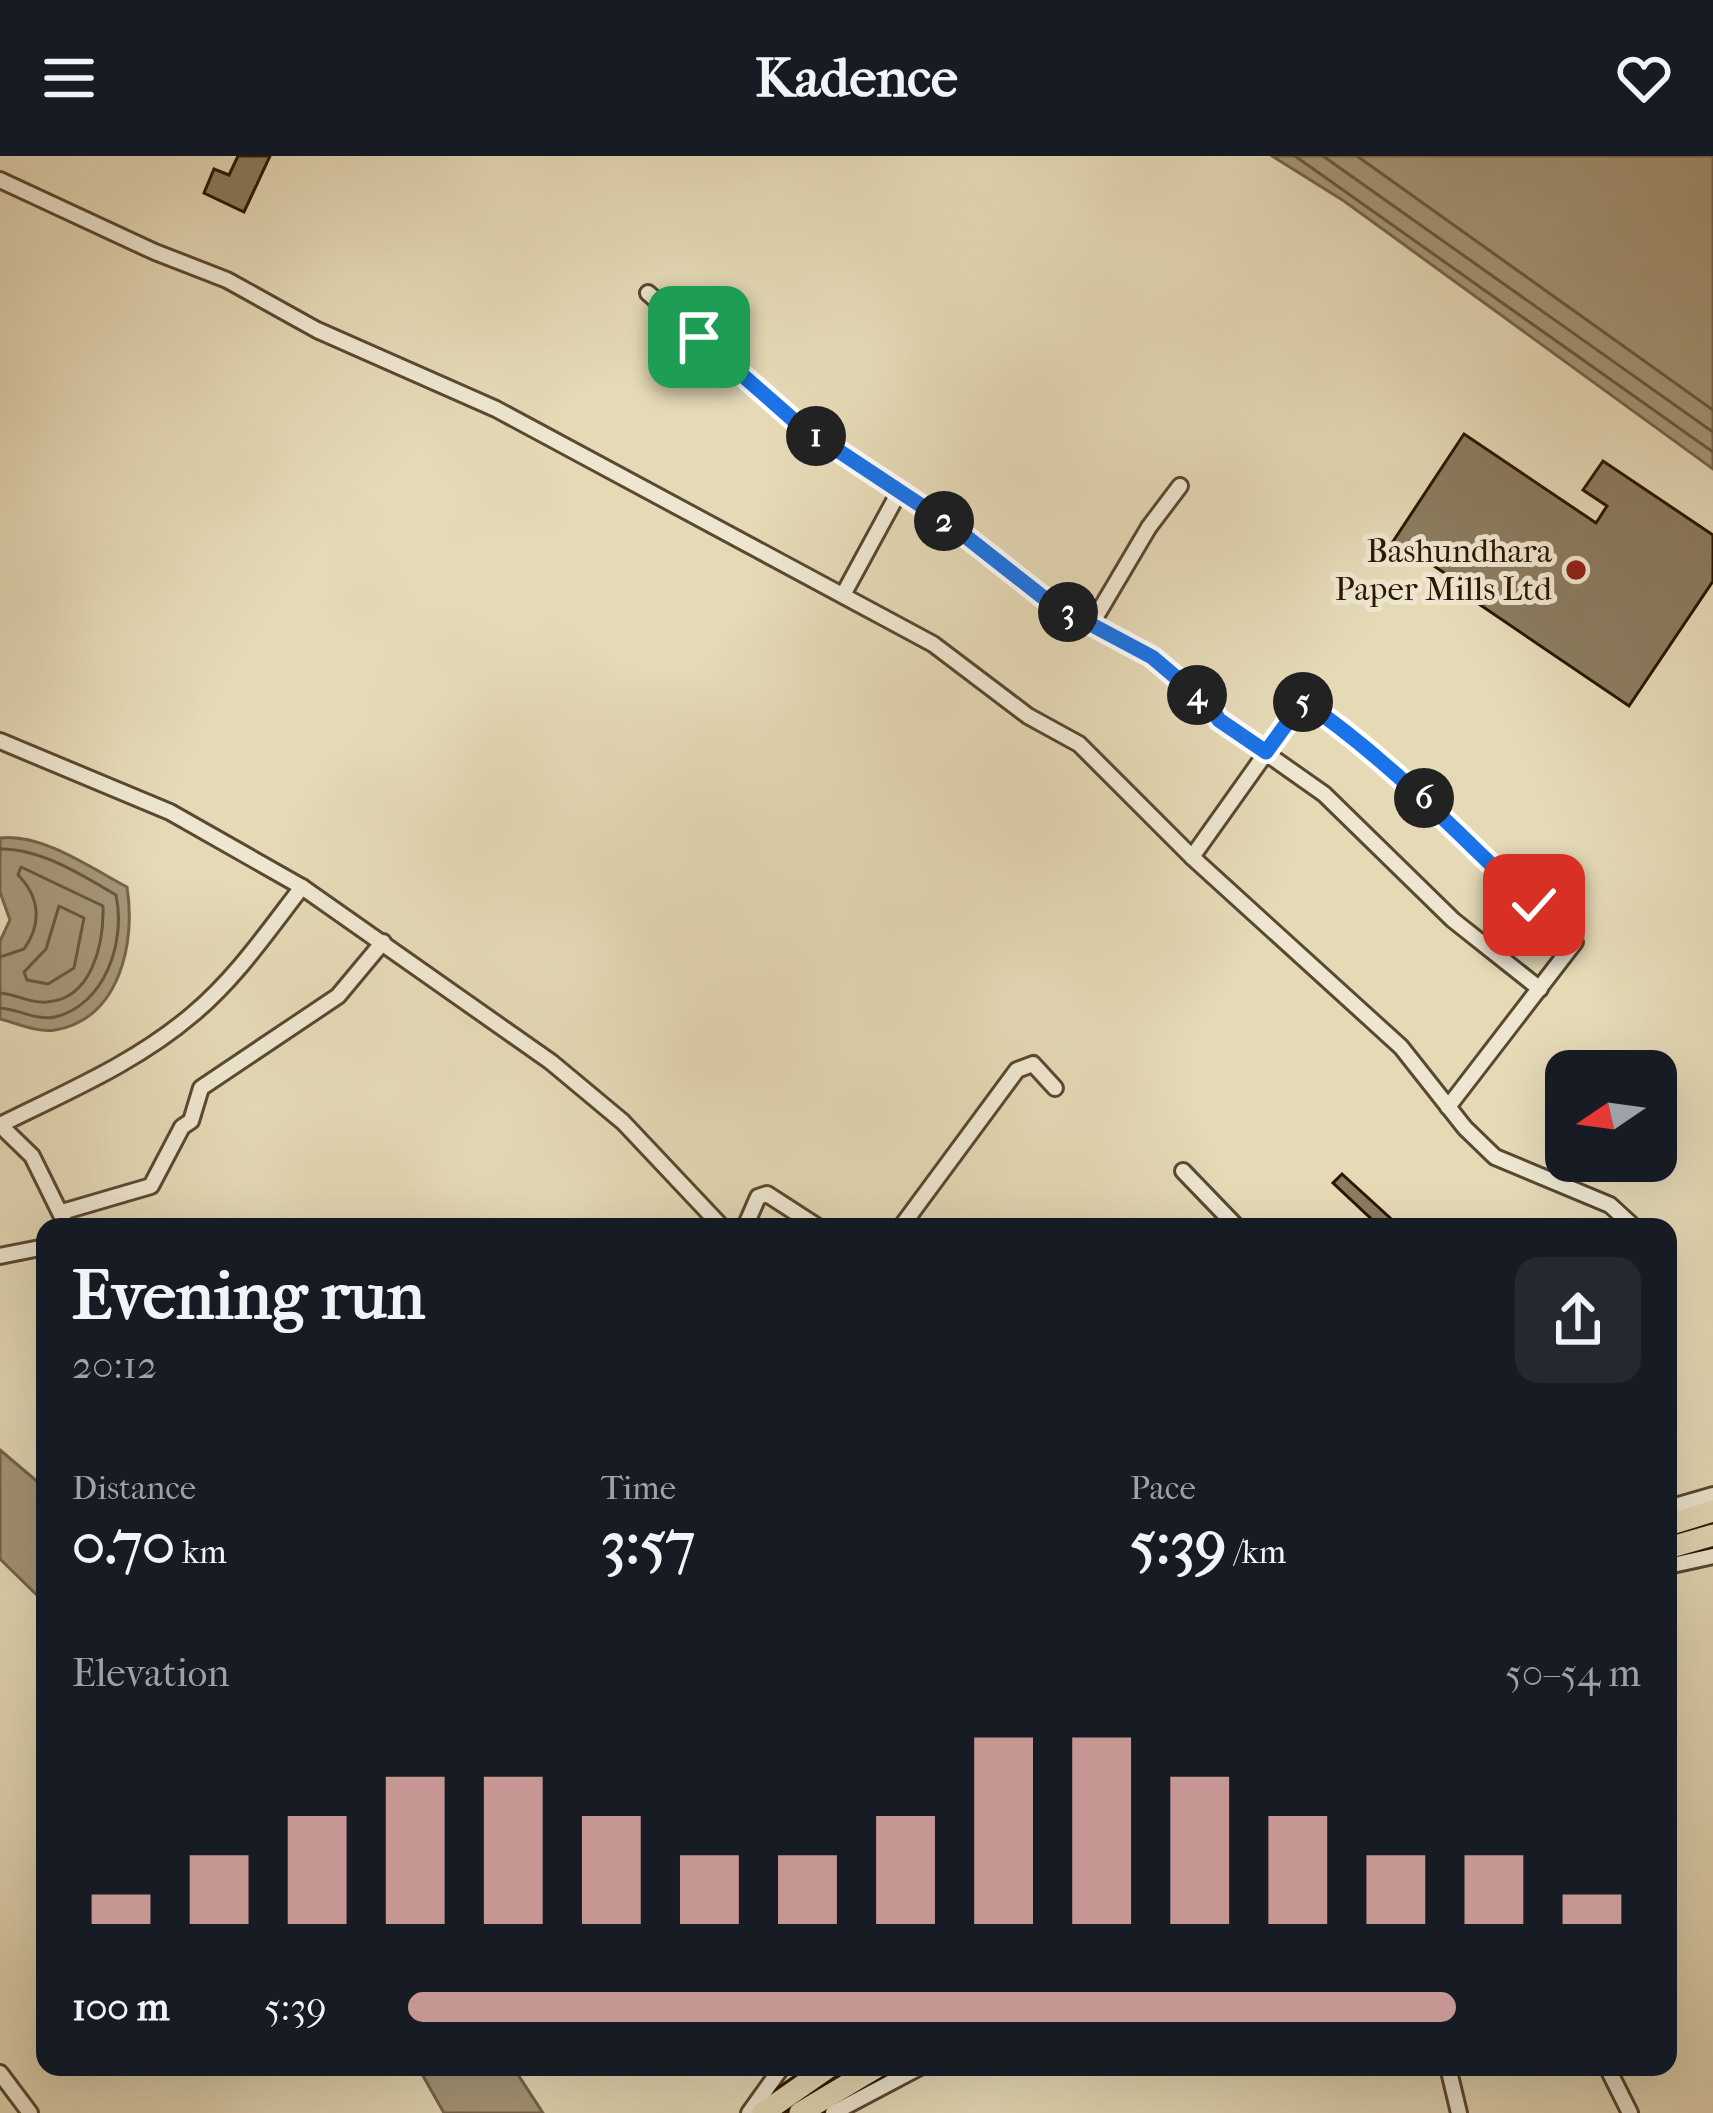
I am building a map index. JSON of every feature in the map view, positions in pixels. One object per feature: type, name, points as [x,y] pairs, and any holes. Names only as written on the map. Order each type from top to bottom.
[{"type":"highway","points":[[1677,1522],[1713,1511]]},
{"type":"highway","points":[[1677,1545],[1713,1535]]},
{"type":"highway","points":[[763,2113],[816,2076]]},
{"type":"highway","points":[[800,2113],[862,2076]]},
{"type":"street","points":[[0,180],[227,280],[317,330],[496,409],[933,644],[1028,716],[1079,745],[1192,857],[1401,1047],[1495,1157],[1610,1205],[1624,1218]]},
{"type":"street","points":[[648,293],[798,424],[955,528],[1049,602],[1152,657],[1211,707],[1219,720],[1324,794],[1453,920],[1540,988]]},
{"type":"street","points":[[1091,625],[1149,527],[1180,486]]},
{"type":"street","points":[[844,595],[899,492]]},
{"type":"street","points":[[1192,857],[1303,701],[1364,746],[1575,942],[1448,1107]]},
{"type":"street","points":[[0,741],[170,812],[302,887],[551,1062],[623,1122],[714,1218]]},
{"type":"street","points":[[64,1218],[32,1156],[0,1125],[101,1077],[193,1015],[245,962],[302,887]]},
{"type":"street","points":[[70,1218],[151,1186],[182,1127],[191,1121],[201,1088],[338,996],[382,942]]},
{"type":"street","points":[[908,1218],[1017,1070],[1033,1064],[1055,1088]]},
{"type":"street","points":[[1183,1171],[1228,1218]]},
{"type":"street","points":[[749,1218],[758,1198],[767,1194],[804,1218]]},
{"type":"street","points":[[0,1256],[36,1249]]},
{"type":"street","points":[[1677,1505],[1713,1495]]},
{"type":"street","points":[[1677,1564],[1713,1556]]},
{"type":"street","points":[[0,2073],[30,2113]]},
{"type":"street","points":[[749,2113],[776,2076]]},
{"type":"street","points":[[833,2113],[903,2076]]},
{"type":"street","points":[[1450,2076],[1459,2113]]},
{"type":"street","points":[[1612,2076],[1630,2113]]},
{"type":"water","points":[[1272,156],[1713,156],[1713,469],[1344,201]]},
{"type":"water","points":[[0,838],[49,846],[127,887],[129,931],[119,975],[95,1011],[77,1023],[48,1031],[0,1019],[0,941],[10,920],[0,892]]},
{"type":"water","points":[[0,1450],[36,1480],[36,1594],[0,1559]]},
{"type":"water","points":[[423,2076],[519,2076],[543,2113],[444,2113]]},
{"type":"building","points":[[238,156],[270,156],[244,212],[204,193],[214,169],[229,175]]},
{"type":"building","name":"Bashundhara Paper Mills Ltd","points":[[1464,434],[1596,523],[1607,506],[1583,490],[1603,461],[1713,535],[1713,581],[1629,706],[1467,596],[1471,591],[1409,549],[1402,559],[1388,549]]},
{"type":"building","points":[[1342,1174],[1390,1218],[1370,1218],[1333,1183]]},
{"type":"place","name":"Bashundhara Paper Mills Ltd","points":[[1576,570]]},
{"type":"route","points":[[699,337],[798,424],[955,528],[1049,602],[1152,657],[1211,707],[1219,720],[1266,752],[1303,701],[1438,809],[1534,905]]}]
